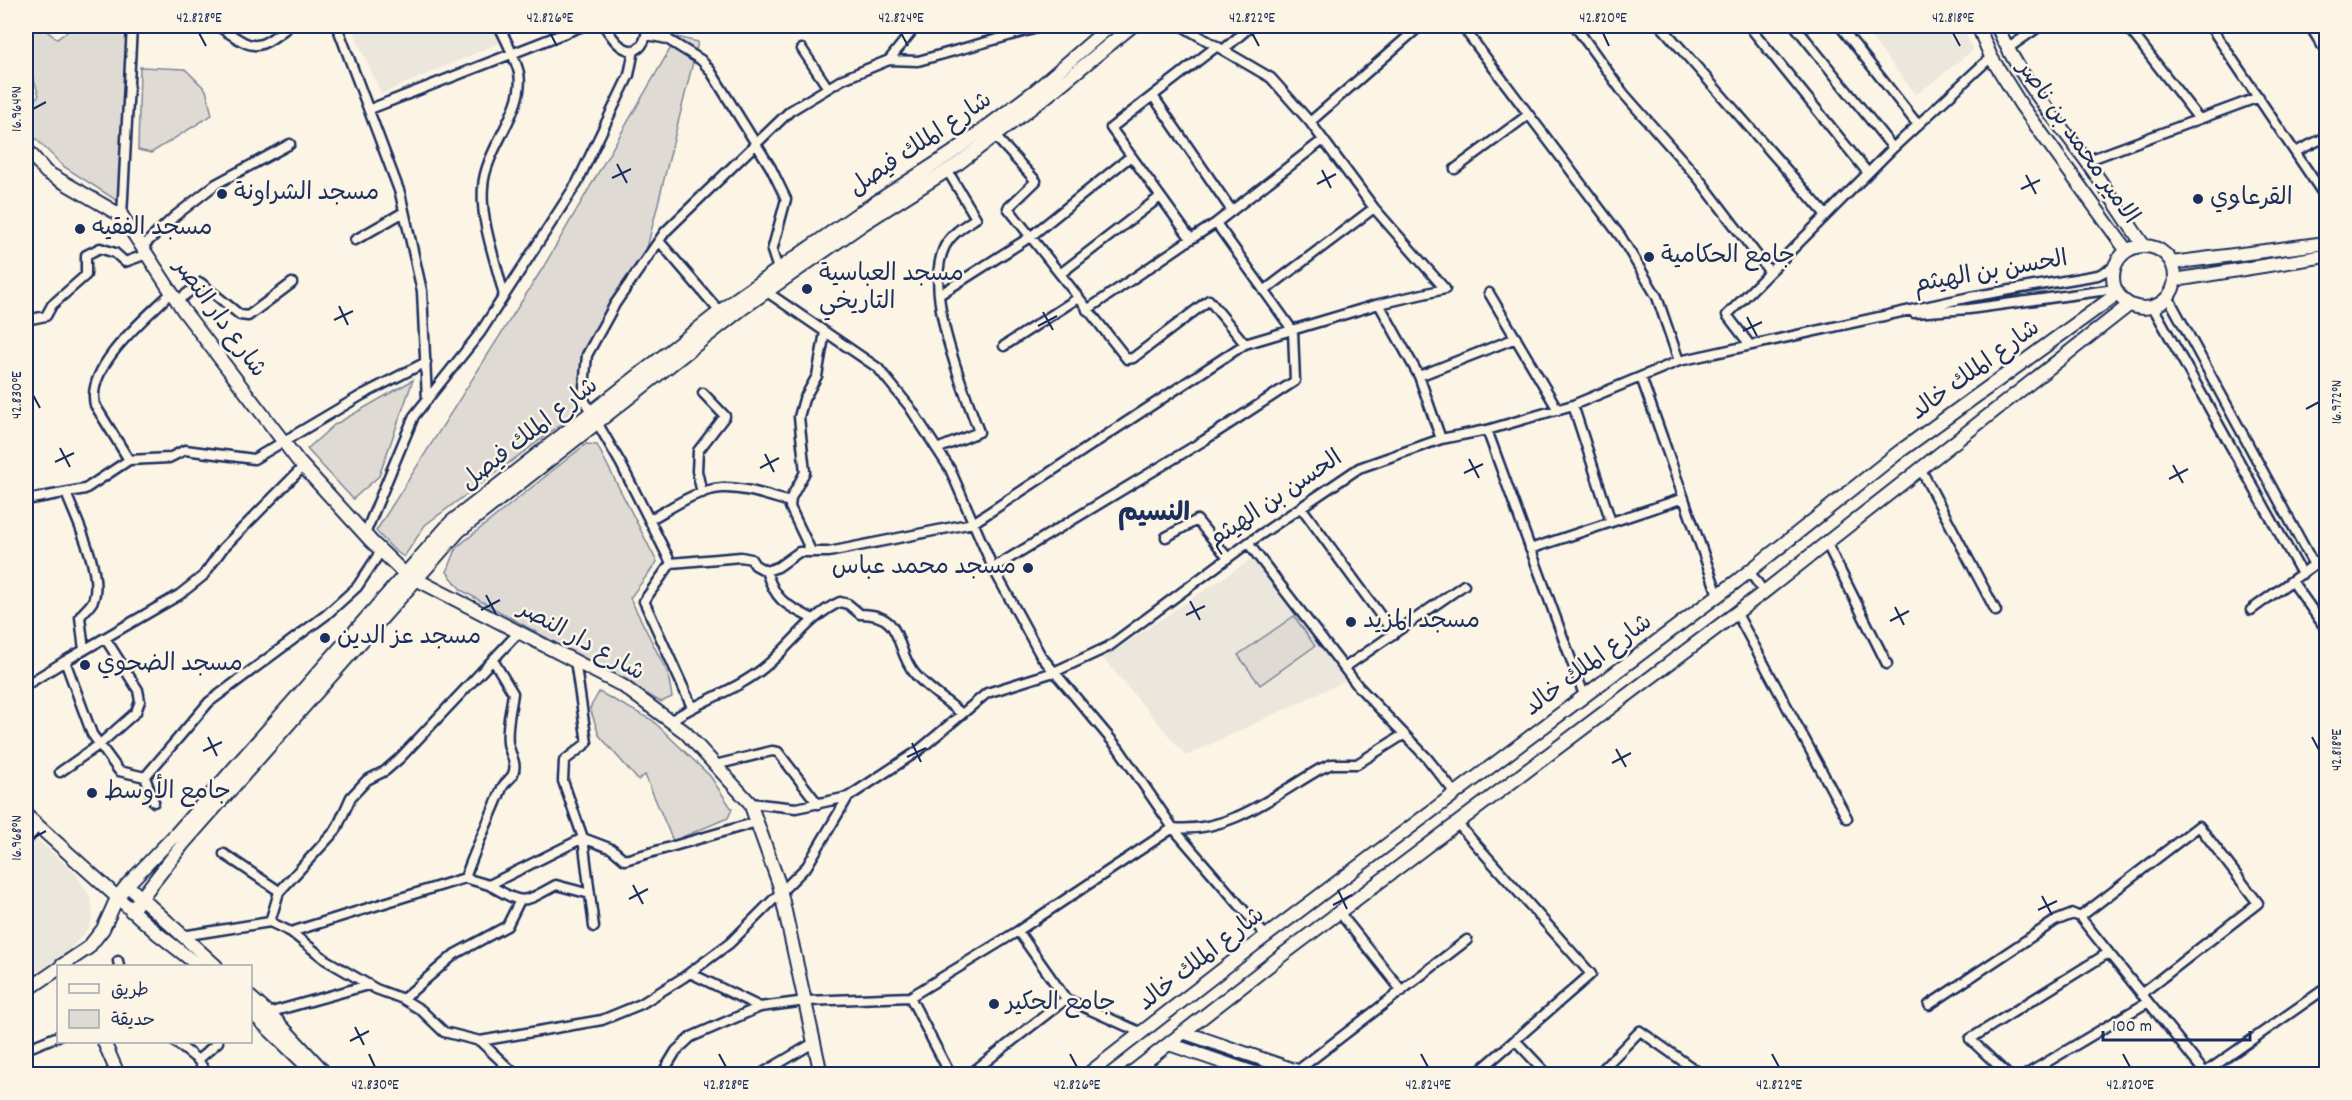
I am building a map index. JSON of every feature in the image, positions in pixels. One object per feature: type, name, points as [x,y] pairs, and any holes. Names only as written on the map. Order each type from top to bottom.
[{"type":"street","points":[[122,216],[132,26]]},
{"type":"street","points":[[218,26],[242,42],[256,45],[270,42],[289,26]]},
{"type":"street","points":[[337,26],[370,109],[404,212],[422,291],[427,400]]},
{"type":"street","points":[[499,26],[519,74],[519,93],[486,170],[483,186],[491,241],[504,296]]},
{"type":"street","points":[[370,109],[583,26]]},
{"type":"street","points":[[604,26],[626,50],[634,50],[642,45],[647,30],[668,39],[701,60],[710,70],[771,168],[786,199],[772,251],[778,269]]},
{"type":"street","points":[[668,26],[668,39]]},
{"type":"street","points":[[890,60],[916,26]]},
{"type":"street","points":[[671,563],[583,398],[587,355],[615,304],[659,241],[754,144],[790,111],[828,88],[890,60],[918,61],[1044,26]]},
{"type":"street","name":"شارع الملك فيصل","points":[[64,965],[88,948],[103,928],[117,898],[127,885],[410,576],[451,522],[595,419],[720,312],[778,269],[952,153],[1036,90],[1110,26]]},
{"type":"street","points":[[595,419],[767,292],[995,135],[1132,26]]},
{"type":"street","points":[[692,707],[644,601],[671,563],[741,557],[751,559],[755,566],[766,571],[778,567],[799,552],[829,552],[973,523],[1245,344],[1378,304],[1445,289],[1374,208],[1310,122],[1271,78],[1182,26]]},
{"type":"street","points":[[1191,239],[1111,128],[1251,26]]},
{"type":"street","points":[[1310,122],[1420,26]]},
{"type":"street","points":[[1462,26],[1621,237],[1657,297],[1680,361]]},
{"type":"street","points":[[1575,26],[1624,93],[1699,179],[1769,271]]},
{"type":"street","points":[[1661,26],[1826,215]]},
{"type":"street","points":[[1749,26],[1868,173]]},
{"type":"street","points":[[1794,26],[1893,148]]},
{"type":"street","points":[[1840,26],[1918,125]]},
{"type":"street","name":"الامير محمد بن ناصر","points":[[1978,26],[1991,57],[2021,105],[2127,251]]},
{"type":"street","name":"الامير محمد بن ناصر","points":[[1997,26],[2007,49],[2036,95],[2086,161],[2144,246]]},
{"type":"street","points":[[2007,49],[2040,26]]},
{"type":"street","points":[[2127,26],[2199,119]]},
{"type":"street","points":[[2210,26],[2326,198]]},
{"type":"street","points":[[2310,26],[2326,52]]},
{"type":"street","points":[[802,49],[828,88]]},
{"type":"street","points":[[365,534],[414,416],[480,333],[577,183],[629,75],[634,50]]},
{"type":"street","points":[[1750,345],[1727,315],[1893,148],[1991,57]]},
{"type":"street","points":[[1153,96],[1232,211]]},
{"type":"street","points":[[2086,161],[2259,97]]},
{"type":"street","points":[[1455,169],[1528,115]]},
{"type":"street","points":[[995,135],[1036,181],[1008,208],[1127,359],[1133,358],[1209,300],[1245,344]]},
{"type":"street","points":[[2295,152],[2326,137]]},
{"type":"street","points":[[1087,310],[1216,223],[1323,140]]},
{"type":"street","points":[[26,320],[46,316],[52,305],[86,275],[86,255],[100,248],[115,253],[125,262],[144,250],[175,216],[216,184],[290,144]]},
{"type":"street","name":"شارع دار النصر","points":[[26,148],[46,172],[122,216],[174,296],[303,467],[381,551],[410,576],[623,686],[685,732],[750,803],[781,892],[821,1074]]},
{"type":"street","points":[[939,296],[1030,237],[1131,156]]},
{"type":"street","points":[[937,449],[979,432],[948,344],[939,296],[939,263],[945,247],[961,227],[975,218],[947,170]]},
{"type":"street","points":[[1060,274],[1160,196]]},
{"type":"street","points":[[1264,291],[1374,208]]},
{"type":"street","points":[[355,240],[404,212]]},
{"type":"street","points":[[993,568],[1203,441],[1294,381],[1293,331],[1216,223]]},
{"type":"street","points":[[659,241],[720,312]]},
{"type":"street","points":[[2172,263],[2326,243]]},
{"type":"street","points":[[2144,246],[2162,252],[2172,263],[2175,280],[2168,297],[2153,307],[2140,308],[2129,305],[2116,291],[2114,267],[2127,251],[2144,246]]},
{"type":"street","points":[[2175,280],[2326,256]]},
{"type":"street","name":"الحسن بن الهيثم","points":[[750,803],[796,808],[848,797],[918,751],[987,693],[1054,672],[1108,647],[1248,543],[1359,468],[1441,439],[1487,430],[1573,405],[1680,361],[1875,316],[2098,275],[2114,267]]},
{"type":"street","points":[[129,460],[95,405],[93,396],[108,357],[174,296],[201,283],[240,315],[248,316],[292,283]]},
{"type":"street","name":"الحسن بن الهيثم","points":[[1875,316],[1969,309],[2116,291]]},
{"type":"street","name":"شارع الملك خالد","points":[[1089,1074],[1266,936],[1718,595],[1899,452],[2116,291]]},
{"type":"street","points":[[767,292],[878,368],[909,406],[950,469],[993,568],[1041,656],[1119,749],[1173,828],[1266,936]]},
{"type":"street","points":[[1489,293],[1558,410]]},
{"type":"street","points":[[2168,297],[2314,565]]},
{"type":"street","points":[[1004,346],[1078,298]]},
{"type":"street","points":[[1378,304],[1419,376],[1441,439]]},
{"type":"street","name":"شارع الملك خالد","points":[[1130,1074],[1339,912],[1764,592],[2129,305]]},
{"type":"street","points":[[2153,307],[2302,574]]},
{"type":"street","points":[[811,551],[790,502],[805,472],[799,417],[804,399],[817,376],[825,332]]},
{"type":"street","points":[[1419,376],[1516,338]]},
{"type":"street","points":[[26,500],[85,489],[129,460],[169,458],[185,450],[254,459],[426,362]]},
{"type":"street","points":[[1641,377],[1718,595]]},
{"type":"street","points":[[702,493],[698,471],[698,451],[724,416],[703,393]]},
{"type":"street","points":[[1573,405],[1611,522]]},
{"type":"street","points":[[1487,430],[1584,695]]},
{"type":"street","points":[[26,685],[179,595],[203,576],[223,548],[303,467]]},
{"type":"street","points":[[1920,468],[1996,611]]},
{"type":"street","points":[[649,520],[702,493],[720,488],[744,490],[790,502]]},
{"type":"street","points":[[66,493],[96,585],[94,600],[80,617],[84,650]]},
{"type":"street","points":[[1530,549],[1684,498]]},
{"type":"street","points":[[1301,507],[1394,634]]},
{"type":"street","points":[[1166,537],[1197,520],[1228,558]]},
{"type":"street","points":[[1826,542],[1887,664]]},
{"type":"street","points":[[1248,543],[1344,668],[1403,735],[1427,758],[1455,793]]},
{"type":"street","points":[[145,777],[210,702],[326,615],[357,587],[381,551]]},
{"type":"street","points":[[2251,610],[2326,556]]},
{"type":"street","points":[[766,571],[776,597],[784,604],[813,619]]},
{"type":"street","points":[[1749,571],[1764,592]]},
{"type":"street","points":[[131,911],[183,844],[410,576]]},
{"type":"street","points":[[2292,581],[2326,629]]},
{"type":"street","points":[[1344,668],[1464,585]]},
{"type":"street","points":[[670,721],[692,707],[744,682],[768,665],[813,619],[840,602],[848,604],[860,614],[876,613],[895,630],[915,674],[962,714]]},
{"type":"street","points":[[1736,612],[1846,818]]},
{"type":"street","points":[[270,922],[279,891],[336,830],[351,797],[367,780],[385,771],[400,758],[519,632]]},
{"type":"street","points":[[60,772],[100,744],[136,712],[140,701],[138,690],[105,638]]},
{"type":"street","points":[[465,878],[482,832],[499,801],[502,787],[514,774],[515,763],[509,747],[507,730],[513,693],[493,660]]},
{"type":"street","points":[[575,660],[587,743],[564,761],[563,781],[583,838],[594,927]]},
{"type":"street","points":[[65,661],[92,734],[119,771],[145,777]]},
{"type":"street","points":[[662,1074],[676,1052],[691,1037],[760,1007],[806,1001],[910,997],[1018,931],[1173,828],[1194,830],[1229,821],[1320,769],[1332,764],[1357,764],[1403,735]]},
{"type":"street","points":[[715,765],[772,751],[778,752],[818,804]]},
{"type":"street","points":[[145,777],[154,802]]},
{"type":"street","points":[[183,936],[270,922],[291,932],[326,960],[368,985],[403,999],[421,1010],[444,1032],[480,1041],[602,1020],[642,1004],[690,973],[730,943],[807,866],[848,797]]},
{"type":"street","points":[[26,815],[131,911],[198,965]]},
{"type":"street","points":[[489,885],[583,838],[612,849],[625,860],[757,822]]},
{"type":"street","points":[[1457,823],[1591,974],[1476,1074]]},
{"type":"street","points":[[26,841],[38,826]]},
{"type":"street","points":[[2080,917],[2199,826],[2258,903],[2141,994]]},
{"type":"street","points":[[224,854],[279,891]]},
{"type":"street","points":[[291,932],[465,878],[489,885],[519,902],[529,900],[556,885],[590,894]]},
{"type":"street","points":[[127,885],[215,965]]},
{"type":"street","points":[[403,999],[455,954],[507,926],[519,902]]},
{"type":"street","points":[[1339,912],[1402,990]]},
{"type":"street","points":[[1929,1005],[2055,921],[2073,914],[2080,917],[2204,1074],[2326,988]]},
{"type":"street","points":[[1018,931],[1066,999],[1142,1034]]},
{"type":"street","points":[[1183,1032],[1302,1073],[1402,990],[1467,940]]},
{"type":"street","points":[[2007,1074],[1970,1039],[2108,952]]},
{"type":"street","name":"شارع الملك فيصل","points":[[26,991],[57,970]]},
{"type":"street","points":[[690,973],[760,1007]]},
{"type":"street","points":[[260,1019],[368,985]]},
{"type":"street","points":[[910,997],[950,1074]]},
{"type":"street","points":[[970,1074],[1066,999]]},
{"type":"street","points":[[252,1001],[260,1019],[315,1074]]},
{"type":"street","points":[[2027,1074],[2148,1002]]},
{"type":"street","points":[[260,1019],[326,1074]]},
{"type":"street","points":[[1598,1074],[1640,1031],[1701,1074]]},
{"type":"street","points":[[26,1049],[57,1036]]},
{"type":"street","points":[[1515,1040],[1547,1074]]},
{"type":"street","points":[[480,1041],[515,1074]]},
{"type":"street","points":[[761,1074],[814,1042]]},
{"type":"street","points":[[105,1043],[114,1073]]},
{"type":"street","points":[[177,1043],[198,1060],[207,1074]]},
{"type":"street","points":[[198,1060],[216,1043]]},
{"type":"street","points":[[1169,1044],[1257,1074]]},
{"type":"shaded area","points":[[351,26],[492,26],[499,43],[381,94]]},
{"type":"shaded area","points":[[1862,26],[1962,26],[1973,50],[1916,95]]},
{"type":"shaded area","points":[[1253,558],[1347,680],[1186,756],[1103,658]]},
{"type":"shaded area","points":[[27,830],[76,874],[91,899],[93,916],[89,928],[69,950],[26,982]]},
{"type":"green space","points":[[26,26],[40,26],[57,39],[75,26],[126,26],[129,32],[119,202],[63,166],[26,129],[26,108],[39,95],[26,57]]},
{"type":"green space","points":[[677,37],[698,42],[648,244],[587,355],[575,414],[425,525],[404,557],[376,531],[544,266]]},
{"type":"green space","points":[[140,67],[185,69],[206,90],[212,115],[151,153],[138,150]]},
{"type":"green space","points":[[413,380],[379,476],[353,499],[307,449],[334,425]]},
{"type":"green space","points":[[586,444],[597,445],[657,562],[630,598],[668,674],[672,697],[661,702],[461,590],[447,572],[457,547]]},
{"type":"green space","points":[[1294,616],[1315,646],[1260,685],[1238,655]]},
{"type":"green space","points":[[599,692],[652,720],[710,776],[732,809],[728,818],[673,841],[645,775],[638,780],[599,735],[590,708]]},
{"type":"place","name":"مسجد الشراونة","points":[[222,194]]},
{"type":"place","name":"القرعاوي","points":[[2198,199]]},
{"type":"place","name":"مسجد الفقيه","points":[[80,229]]},
{"type":"place","name":"جامع الحكامية","points":[[1649,257]]},
{"type":"place","name":"مسجد العباسية التاريخي","points":[[807,289]]},
{"type":"place","name":"مسجد محمد عباس","points":[[1028,568]]},
{"type":"place","name":"مسجد المزيد","points":[[1351,622]]},
{"type":"place","name":"مسجد عز الدين","points":[[325,638]]},
{"type":"place","name":"مسجد الضحوي","points":[[85,665]]},
{"type":"place","name":"جامع الأوسط","points":[[92,793]]},
{"type":"place","name":"جامع الحكير","points":[[994,1004]]},
{"type":"district","name":"النسيم","points":[[1154,514]]}]
